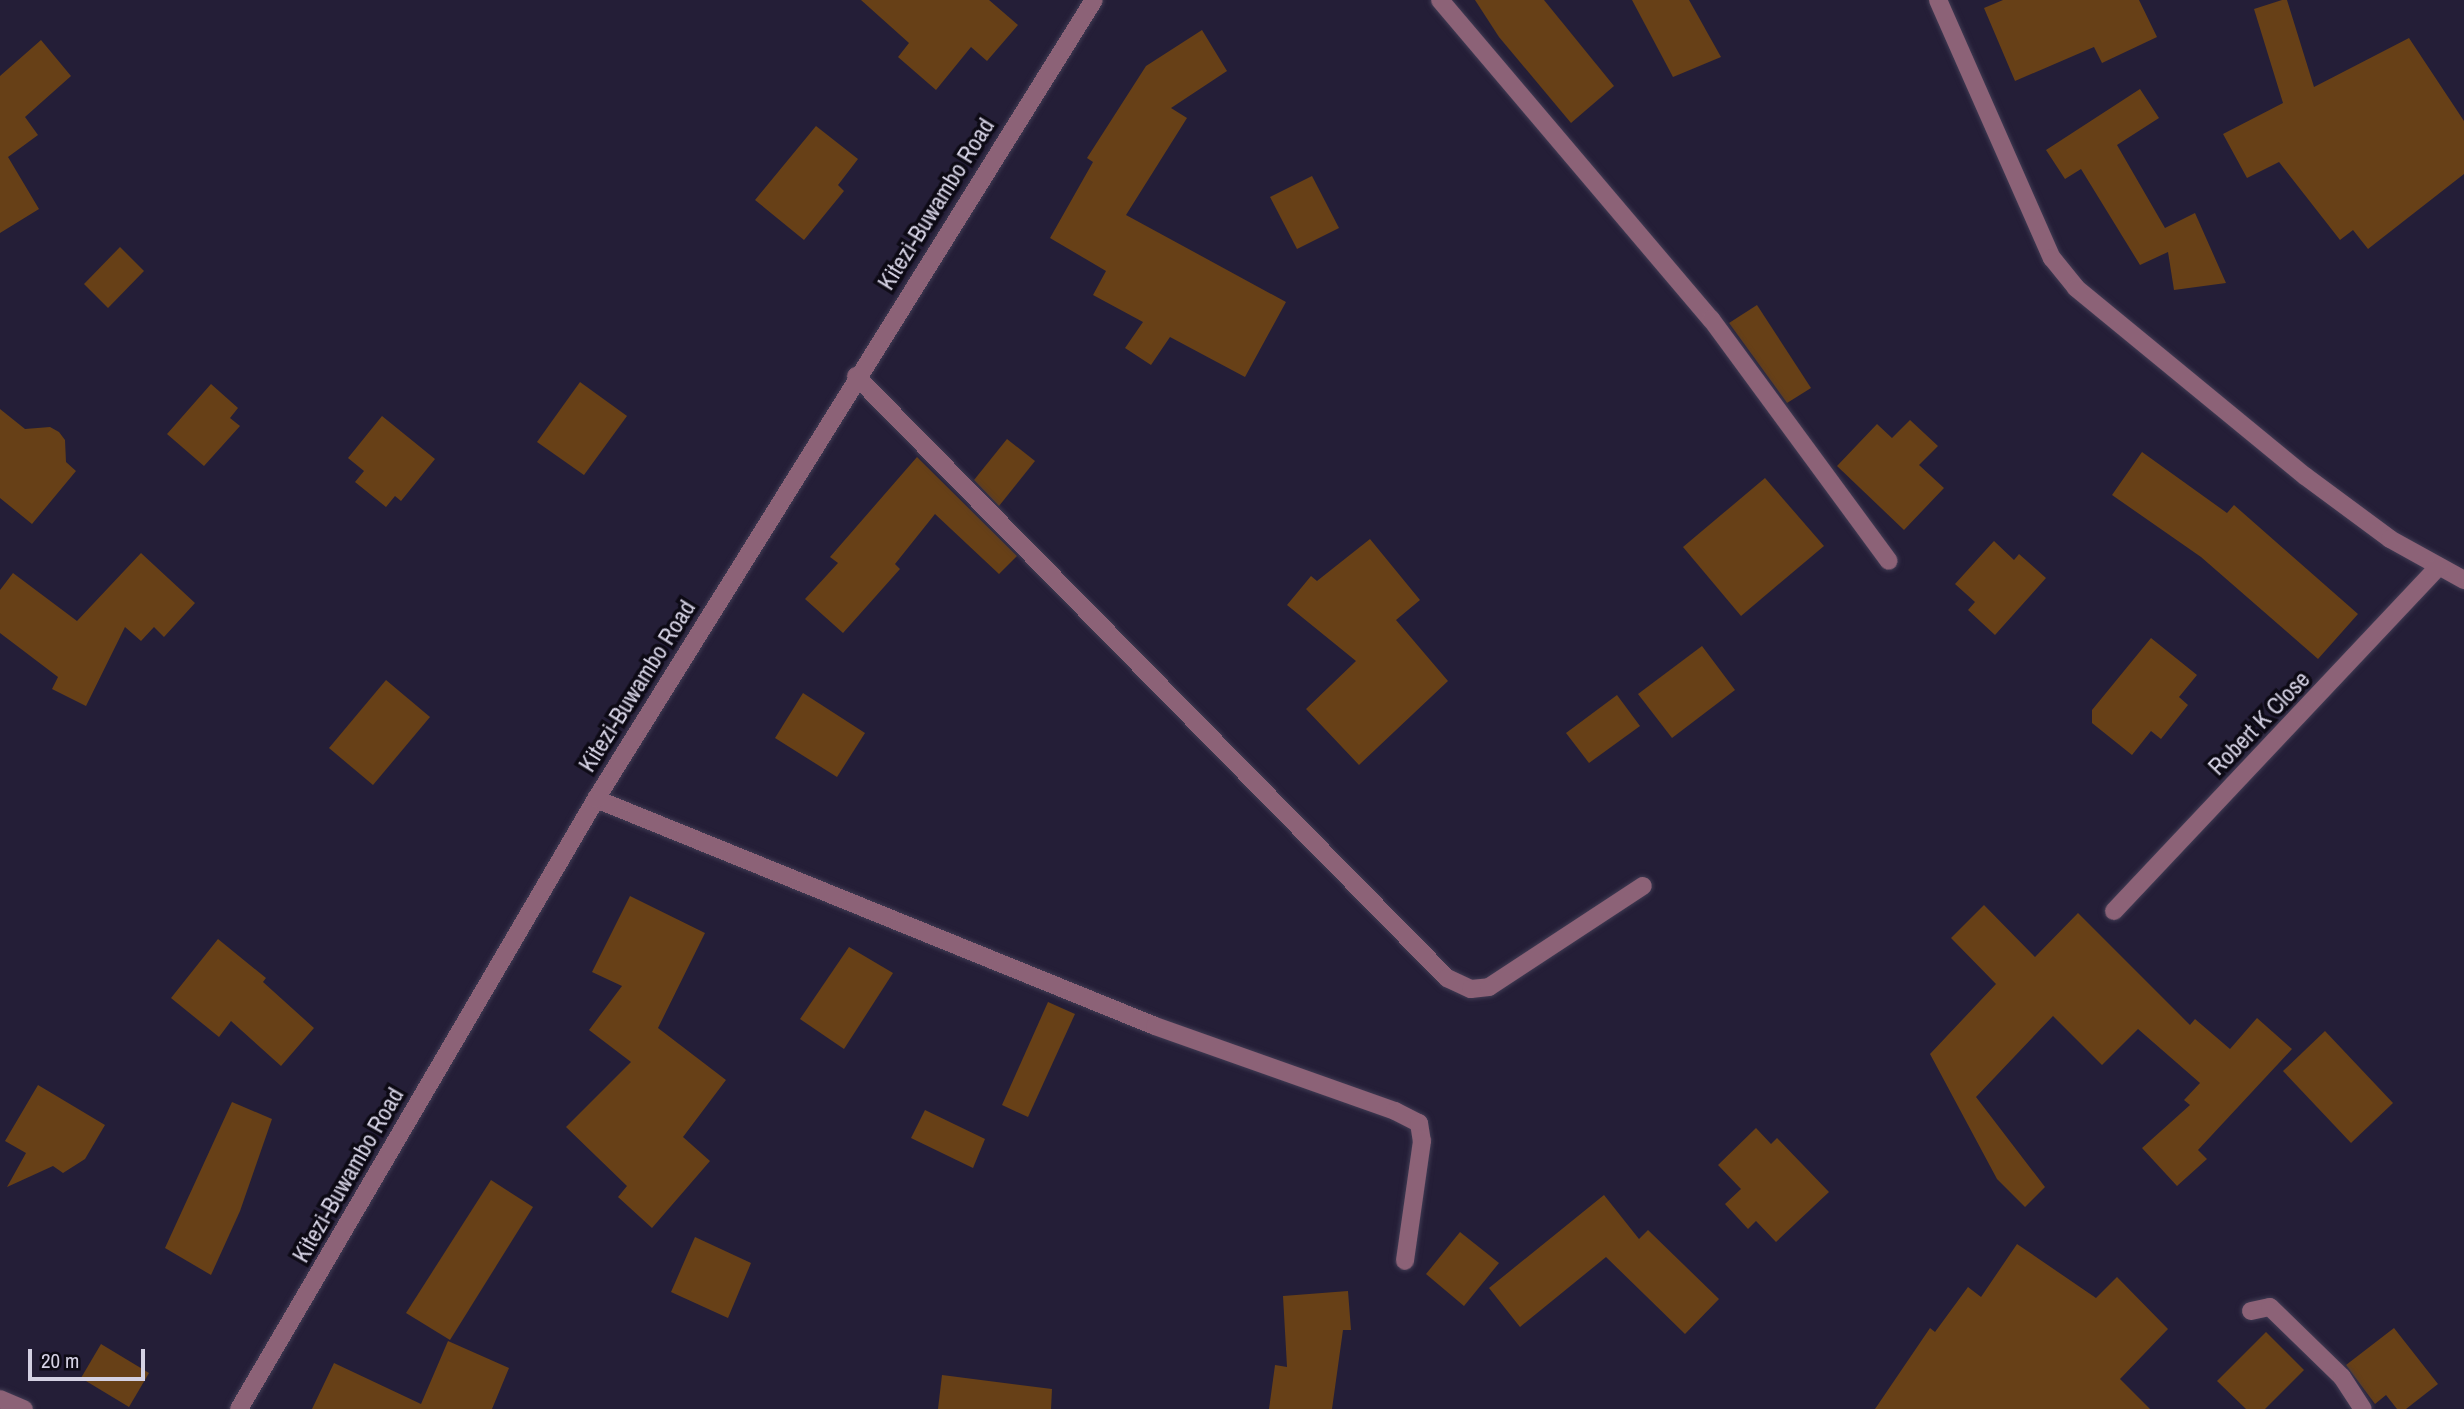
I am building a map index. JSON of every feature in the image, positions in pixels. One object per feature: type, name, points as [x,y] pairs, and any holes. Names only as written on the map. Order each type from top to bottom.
[{"type":"street","name":"Kitezi-Buwambo Road","points":[[239,1409],[596,799],[856,376],[1094,0]]},
{"type":"street","points":[[1440,0],[1711,319],[1889,561]]},
{"type":"street","points":[[1938,0],[2052,258],[2076,288],[2305,476],[2390,539],[2464,580]]},
{"type":"street","points":[[856,376],[1447,978],[1471,989],[1489,987],[1643,886]]},
{"type":"street","name":"Robert K Close","points":[[2114,911],[2438,567]]},
{"type":"street","points":[[596,799],[1142,1021],[1395,1111],[1419,1124],[1422,1141],[1405,1261]]},
{"type":"street","points":[[2251,1311],[2270,1307],[2342,1377],[2363,1409]]},
{"type":"street","points":[[0,1399],[24,1409]]},
{"type":"building","points":[[861,0],[989,0],[1018,25],[987,61],[971,47],[936,90],[898,57],[909,43]]},
{"type":"building","points":[[1475,0],[1544,0],[1614,86],[1571,123],[1499,37]]},
{"type":"building","points":[[1632,0],[1689,0],[1721,57],[1673,77]]},
{"type":"building","points":[[2003,0],[2139,0],[2157,37],[2102,63],[2094,47],[2015,81],[1984,8]]},
{"type":"building","points":[[2287,0],[2314,87],[2409,38],[2464,121],[2464,174],[2368,249],[2353,230],[2340,240],[2279,162],[2247,178],[2223,134],[2283,103],[2254,9]]},
{"type":"building","points":[[1202,30],[1227,71],[1171,108],[1187,118],[1126,215],[1286,302],[1245,377],[1170,337],[1151,365],[1125,348],[1143,322],[1093,295],[1106,271],[1050,238],[1093,162],[1087,158],[1146,66]]},
{"type":"building","points":[[41,40],[71,76],[25,117],[38,135],[8,157],[39,209],[0,233],[0,76]]},
{"type":"building","points":[[2140,89],[2159,118],[2117,145],[2165,228],[2195,213],[2226,283],[2174,290],[2168,252],[2140,265],[2081,169],[2065,179],[2046,150]]},
{"type":"building","points":[[816,126],[858,159],[838,185],[844,191],[804,240],[755,200]]},
{"type":"building","points":[[1312,176],[1339,228],[1297,249],[1270,197]]},
{"type":"building","points":[[120,247],[144,271],[108,308],[84,284]]},
{"type":"building","points":[[1757,305],[1811,388],[1787,403],[1729,323]]},
{"type":"building","points":[[580,382],[627,416],[584,475],[537,442]]},
{"type":"building","points":[[211,384],[238,408],[230,418],[240,426],[204,466],[167,434]]},
{"type":"building","points":[[0,409],[25,429],[50,427],[59,432],[65,440],[66,462],[76,471],[32,524],[0,498]]},
{"type":"building","points":[[382,416],[435,459],[401,501],[395,496],[386,507],[355,482],[364,471],[348,458]]},
{"type":"building","points":[[1910,420],[1938,446],[1919,465],[1944,488],[1904,530],[1837,466],[1877,424],[1892,438]]},
{"type":"building","points":[[1007,439],[1035,461],[999,506],[974,480]]},
{"type":"building","points":[[2142,452],[2227,513],[2234,505],[2358,614],[2318,659],[2201,557],[2112,495]]},
{"type":"building","points":[[917,457],[1017,556],[999,574],[935,514],[895,564],[900,569],[843,633],[805,599],[838,563],[830,557]]},
{"type":"building","points":[[1765,478],[1824,546],[1741,616],[1683,547]]},
{"type":"building","points":[[1370,539],[1420,600],[1396,620],[1448,681],[1359,765],[1306,709],[1356,661],[1287,605],[1311,576],[1317,581]]},
{"type":"building","points":[[1994,541],[2014,560],[2019,554],[2046,578],[1995,635],[1968,610],[1975,602],[1955,584]]},
{"type":"building","points":[[141,553],[195,603],[164,637],[154,627],[141,641],[125,627],[86,706],[52,689],[58,677],[0,633],[0,590],[13,573],[77,621]]},
{"type":"building","points":[[2151,638],[2197,675],[2179,697],[2188,705],[2161,739],[2151,731],[2132,755],[2092,723],[2092,710]]},
{"type":"building","points":[[1702,646],[1735,690],[1672,738],[1638,694]]},
{"type":"building","points":[[386,680],[430,717],[373,785],[329,748]]},
{"type":"building","points":[[803,693],[865,733],[837,777],[775,738]]},
{"type":"building","points":[[1617,695],[1640,726],[1589,763],[1566,733]]},
{"type":"building","points":[[630,896],[705,933],[658,1028],[726,1080],[683,1137],[710,1161],[652,1228],[618,1197],[627,1186],[566,1127],[631,1062],[589,1030],[622,986],[592,972]]},
{"type":"building","points":[[1984,905],[2035,957],[2078,913],[2190,1025],[2195,1019],[2230,1049],[2257,1018],[2292,1049],[2198,1150],[2207,1159],[2177,1186],[2142,1148],[2190,1105],[2184,1100],[2200,1083],[2138,1029],[2102,1065],[2053,1016],[1976,1097],[2045,1187],[2025,1207],[1997,1179],[1930,1054],[1996,984],[1951,938]]},
{"type":"building","points":[[218,939],[266,978],[263,982],[314,1028],[281,1066],[231,1021],[219,1037],[171,998]]},
{"type":"building","points":[[849,947],[893,973],[844,1049],[800,1019]]},
{"type":"building","points":[[1048,1002],[1075,1014],[1028,1117],[1002,1105]]},
{"type":"building","points":[[2325,1031],[2393,1103],[2351,1143],[2283,1071]]},
{"type":"building","points":[[38,1085],[105,1125],[85,1159],[63,1173],[53,1166],[7,1187],[26,1153],[5,1141]]},
{"type":"building","points":[[232,1102],[272,1119],[240,1211],[211,1275],[165,1248]]},
{"type":"building","points":[[925,1110],[985,1139],[973,1168],[911,1138]]},
{"type":"building","points":[[1756,1128],[1771,1144],[1777,1138],[1829,1192],[1776,1242],[1756,1221],[1748,1229],[1725,1204],[1741,1189],[1718,1165]]},
{"type":"building","points":[[491,1180],[533,1207],[450,1340],[406,1313]]},
{"type":"building","points":[[1604,1195],[1639,1239],[1648,1230],[1719,1299],[1685,1334],[1606,1257],[1520,1327],[1489,1288]]},
{"type":"building","points":[[1460,1232],[1499,1263],[1464,1306],[1426,1274]]},
{"type":"building","points":[[695,1237],[751,1263],[728,1318],[671,1292]]},
{"type":"building","points":[[2017,1244],[2096,1298],[2117,1277],[2168,1329],[2120,1379],[2150,1409],[1875,1409],[1930,1328],[1935,1332],[1968,1287],[1981,1297]]},
{"type":"building","points":[[1348,1291],[1351,1330],[1343,1330],[1332,1409],[1269,1409],[1275,1365],[1287,1367],[1283,1296]]},
{"type":"building","points":[[2394,1328],[2438,1384],[2406,1409],[2397,1409],[2386,1395],[2375,1404],[2346,1365]]},
{"type":"building","points":[[2266,1332],[2304,1370],[2265,1409],[2246,1409],[2217,1381]]},
{"type":"building","points":[[448,1341],[509,1368],[492,1409],[312,1409],[334,1363],[421,1404]]},
{"type":"building","points":[[101,1344],[149,1373],[129,1407],[81,1378]]},
{"type":"building","points":[[942,1375],[1052,1389],[1051,1409],[938,1409]]}]
